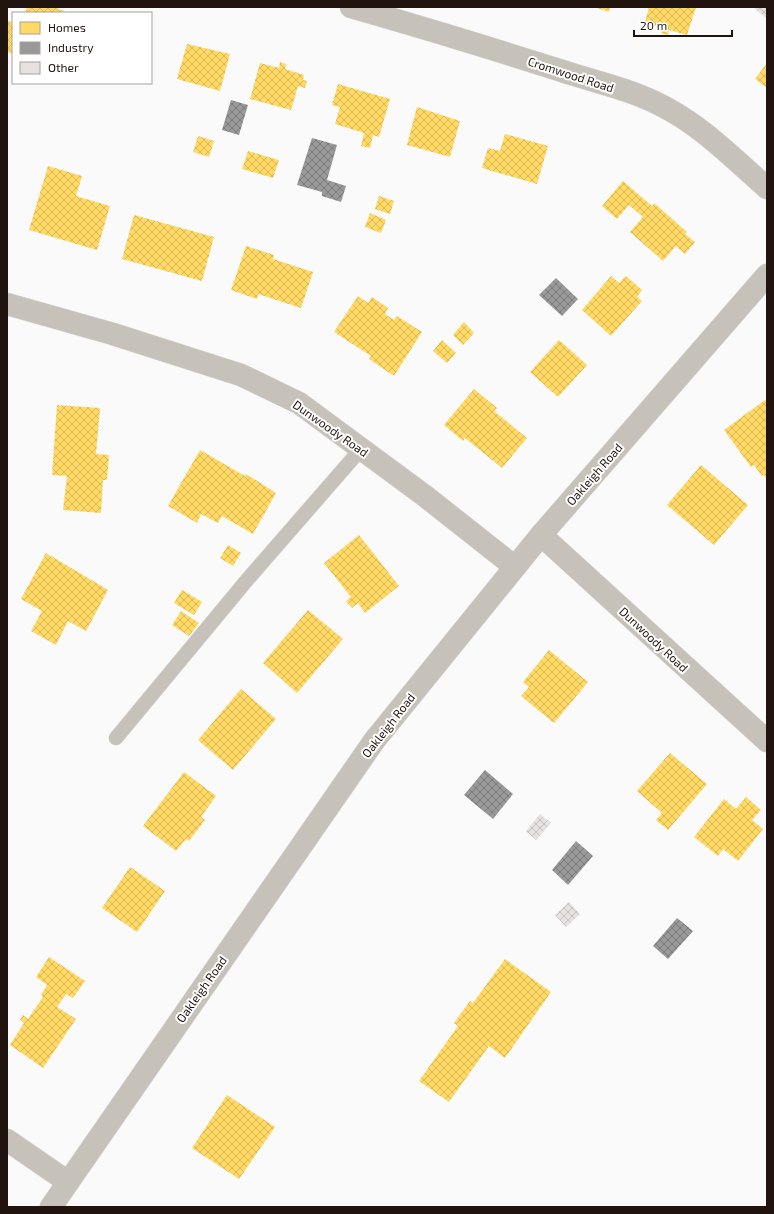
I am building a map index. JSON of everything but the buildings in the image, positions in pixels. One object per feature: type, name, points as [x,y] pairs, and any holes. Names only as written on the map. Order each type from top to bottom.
[{"type":"street","name":"Cromwood Road","points":[[350,7],[449,35],[632,93],[667,108],[698,127],[767,188]]},
{"type":"street","name":"Oakleigh Road","points":[[51,1207],[374,741],[541,535],[767,275]]},
{"type":"street","name":"Dunwoody Road","points":[[7,304],[113,334],[241,376],[299,403],[425,496],[515,567]]},
{"type":"street","name":"Dunwoody Road","points":[[541,535],[767,741]]},
{"type":"street","points":[[7,1140],[68,1182]]},
{"type":"lane","points":[[116,738],[247,580],[361,449]]}]
